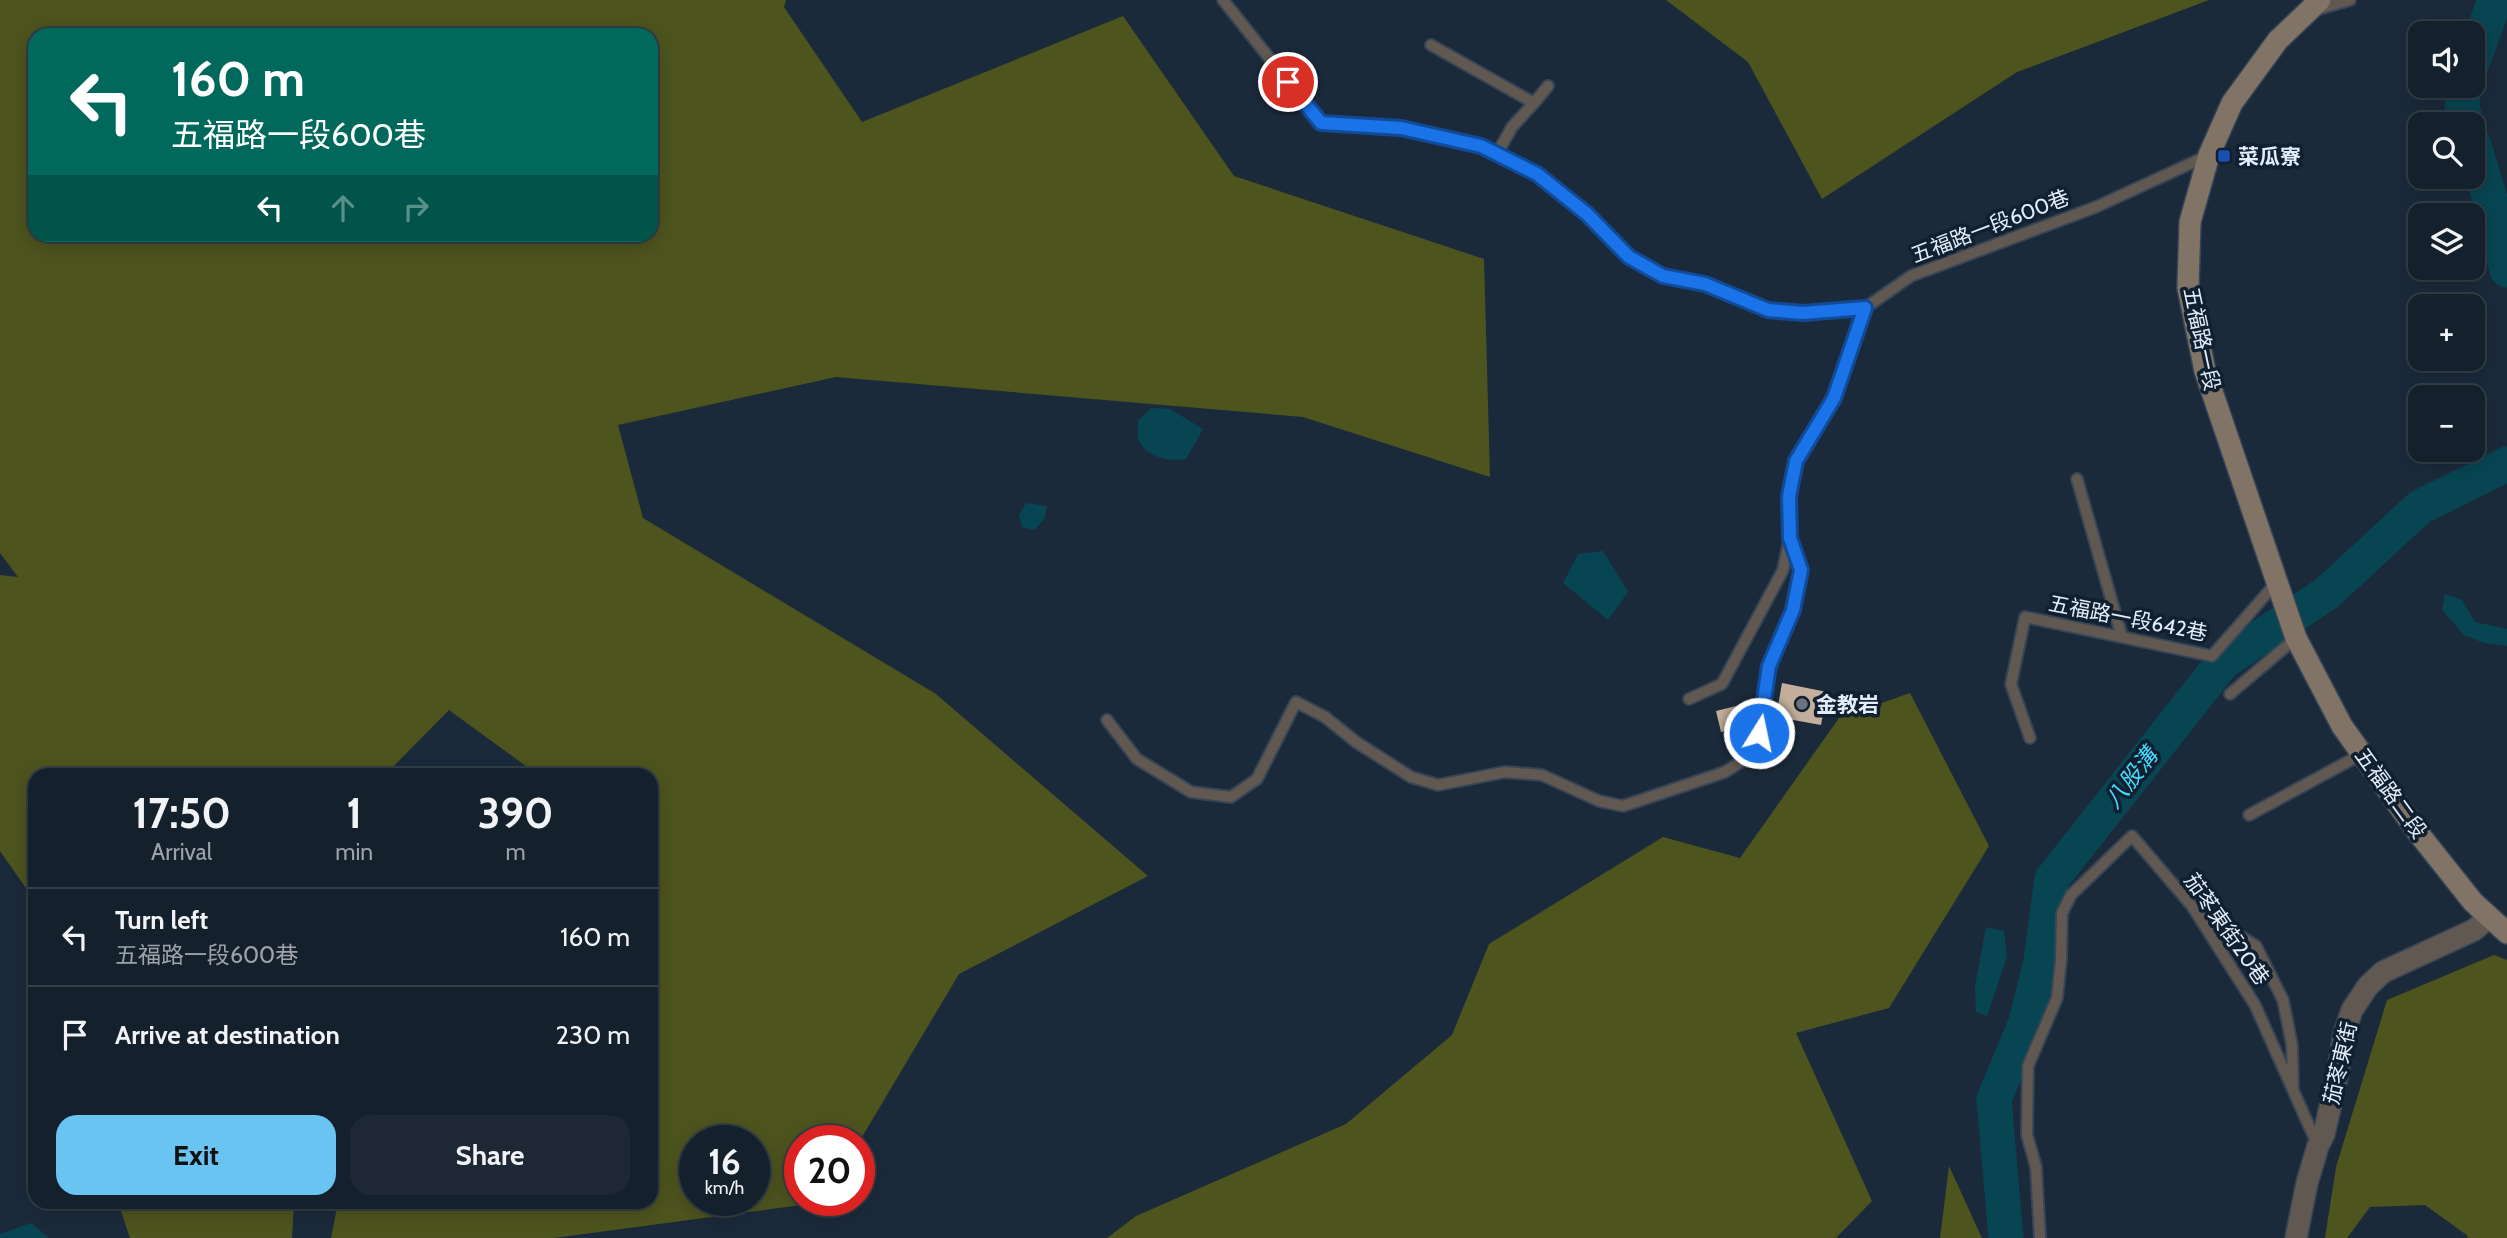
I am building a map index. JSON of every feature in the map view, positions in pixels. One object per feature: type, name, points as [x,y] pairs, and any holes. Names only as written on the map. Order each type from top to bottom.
[{"type":"main road","name":"五福路一段","points":[[2295,638],[2205,371],[2188,288],[2190,222],[2209,155],[2232,103],[2278,40],[2314,6]]},
{"type":"main road","name":"五福路二段","points":[[2295,638],[2342,726],[2419,834],[2488,918],[2507,933]]},
{"type":"street","name":"茄苳東街","points":[[2296,1238],[2307,1183],[2324,1134],[2344,1034],[2353,1010],[2368,986],[2383,972],[2474,930],[2488,918]]},
{"type":"lane","name":"五福路一段600巷","points":[[1223,0],[1321,123],[1401,128],[1481,146],[1537,174],[1587,214],[1629,257],[1663,276],[1705,284],[1768,310],[1803,313],[1865,308],[1912,276],[2096,207],[2209,155]]},
{"type":"lane","points":[[2314,6],[2350,0]]},
{"type":"lane","points":[[1431,45],[1534,103]]},
{"type":"lane","points":[[1497,154],[1512,127],[1548,86]]},
{"type":"lane","points":[[1689,699],[1722,684],[1783,570],[1790,538],[1789,496],[1796,461],[1834,398],[1865,308]]},
{"type":"lane","points":[[2077,479],[2122,637]]},
{"type":"lane","points":[[1107,720],[1137,760],[1191,792],[1231,797],[1257,779],[1296,702],[1325,717],[1356,743],[1411,777],[1438,785],[1505,772],[1542,775],[1599,802],[1623,806],[1725,772],[1750,755],[1759,733],[1769,666],[1793,610],[1801,570],[1790,538]]},
{"type":"lane","name":"五福路一段642巷","points":[[2030,738],[2011,684],[2025,617],[2212,656],[2276,583]]},
{"type":"lane","points":[[2230,694],[2295,638]]},
{"type":"lane","points":[[2249,815],[2362,754]]},
{"type":"lane","name":"茄苳東街20巷","points":[[2039,1238],[2036,1167],[2027,1135],[2028,1066],[2057,998],[2062,913],[2071,895],[2132,836],[2192,906],[2255,1005],[2318,1146]]},
{"type":"lane","points":[[2192,906],[2256,946],[2283,1000],[2292,1045],[2293,1092]]},
{"type":"green space","points":[[0,0],[786,0],[784,7],[862,122],[1123,16],[1234,176],[1484,259],[1490,477],[1303,417],[836,377],[618,425],[643,518],[936,694],[1148,876],[959,974],[869,1125],[784,1125],[784,1207],[770,1209],[770,1125],[679,1125],[679,1216],[718,1216],[554,1238],[331,1238],[337,1209],[658,1209],[658,768],[528,768],[449,710],[392,768],[28,768],[28,891],[0,851],[0,575],[18,577],[0,553]]},
{"type":"green space","points":[[1666,0],[2209,0],[2017,72],[1822,199],[1748,62]]},
{"type":"green space","points":[[1910,693],[1989,846],[1889,1008],[1796,1033],[1872,1201],[1836,1238],[1107,1238],[1136,1216],[1346,1124],[1452,1035],[1489,944],[1663,837],[1740,858],[1839,718]]},
{"type":"green space","points":[[2494,955],[2507,960],[2507,1238],[2467,1238],[2468,1236],[2425,1205],[2370,1207],[2347,1238],[2325,1238],[2336,1167],[2387,1000]]},
{"type":"green space","points":[[1949,1166],[1982,1238],[1940,1238]]},
{"type":"green space","points":[[120,1209],[294,1209],[292,1238],[130,1238]]},
{"type":"water","points":[[1151,408],[1170,409],[1203,429],[1186,459],[1158,457],[1141,444],[1138,421]]},
{"type":"water","points":[[1026,503],[1047,506],[1045,518],[1035,530],[1022,527],[1019,515]]},
{"type":"water","points":[[1603,551],[1628,592],[1608,620],[1563,583],[1578,554]]},
{"type":"water","points":[[2445,594],[2462,600],[2475,622],[2507,629],[2507,646],[2484,643],[2464,635],[2442,610]]},
{"type":"water","points":[[1986,927],[2004,931],[2007,957],[1987,1016],[1976,1012],[1975,986]]},
{"type":"water","points":[[31,1223],[49,1238],[0,1238],[0,1234]]},
{"type":"building","name":"金教岩","points":[[1782,683],[1827,692],[1821,725],[1776,717]]},
{"type":"building","points":[[1744,704],[1749,725],[1721,732],[1716,711]]},
{"type":"waterway","name":"八股溝","points":[[2485,28],[2495,0]]},
{"type":"waterway","name":"八股溝","points":[[2462,98],[2463,112]]},
{"type":"waterway","name":"八股溝","points":[[2485,182],[2507,270]]},
{"type":"waterway","name":"八股溝","points":[[2006,1238],[1994,1099],[2025,1025],[2040,967],[2052,879],[2223,662],[2327,593],[2420,507],[2507,464]]},
{"type":"place","name":"菜瓜寮","points":[[2224,156]]},
{"type":"place","name":"金教岩","points":[[1802,704]]},
{"type":"route","points":[[1288,82],[1321,123],[1401,128],[1481,146],[1537,174],[1587,214],[1629,257],[1663,276],[1705,284],[1768,310],[1803,313],[1865,308],[1834,398],[1796,461],[1789,496],[1790,538],[1801,570],[1793,610],[1769,666],[1759,733]]}]
